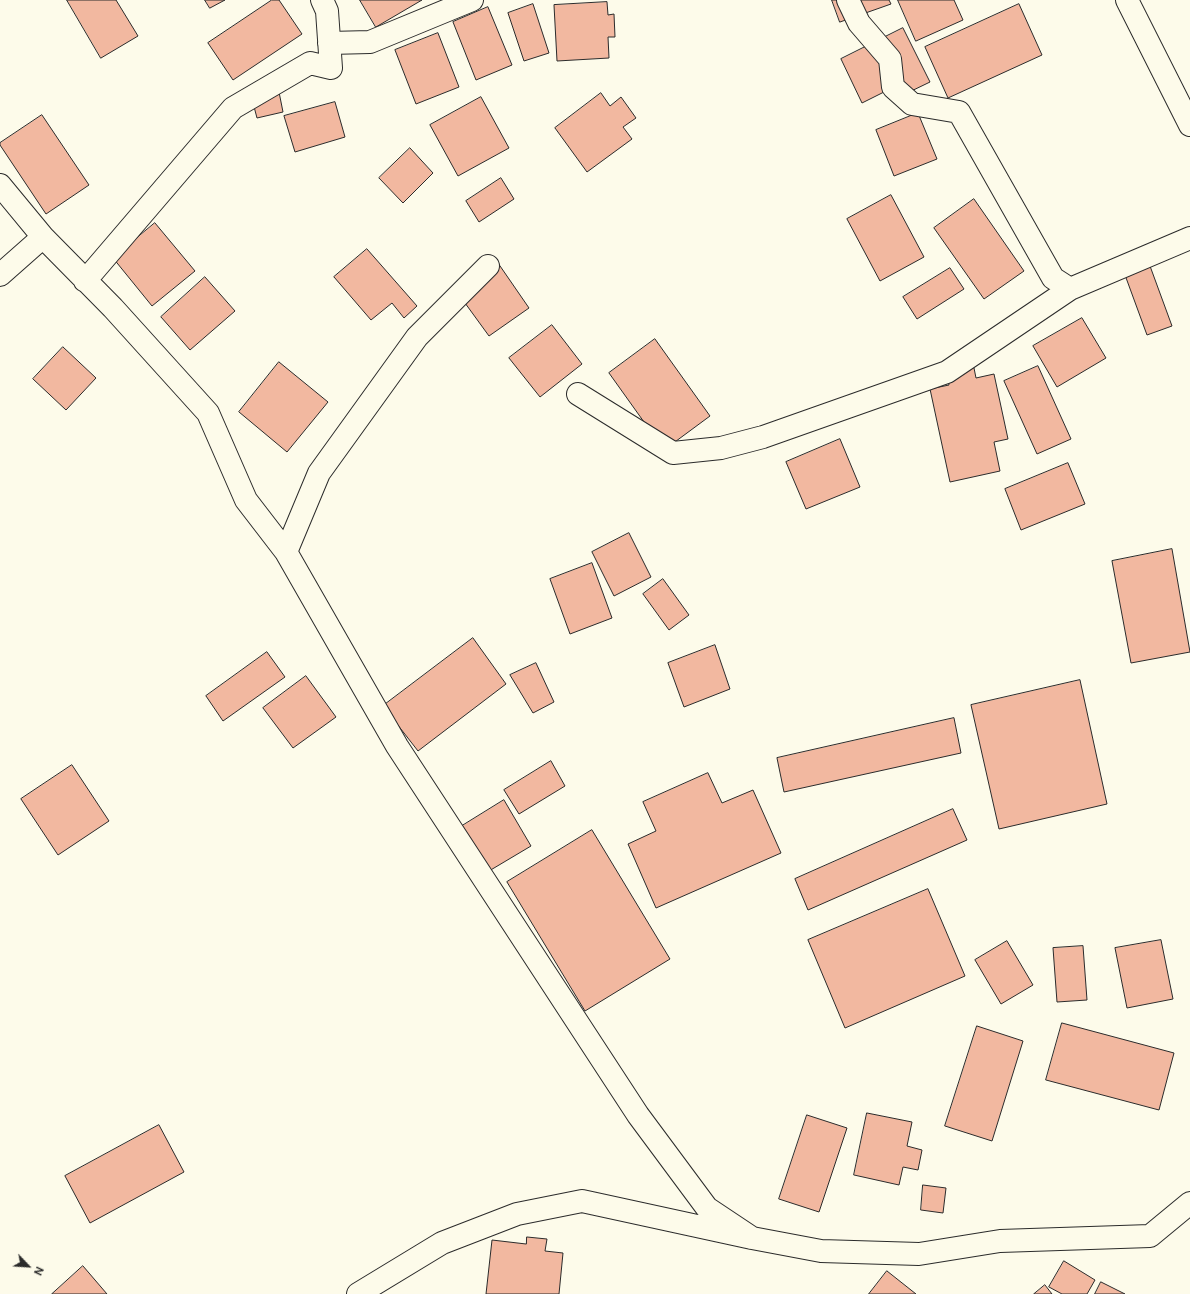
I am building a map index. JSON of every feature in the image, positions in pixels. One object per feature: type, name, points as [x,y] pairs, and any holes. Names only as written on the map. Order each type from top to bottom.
[{"type":"street","points":[[85,280],[233,108],[310,63],[331,68],[327,11],[322,0]]},
{"type":"street","points":[[329,43],[370,42],[472,0]]},
{"type":"street","points":[[848,0],[859,23],[890,59],[893,87],[912,104],[959,112],[1053,278],[1070,289]]},
{"type":"street","points":[[1127,0],[1190,125]]},
{"type":"street","points":[[0,185],[43,237],[113,308],[208,413],[246,500],[286,552],[397,746],[638,1115],[707,1208],[752,1238]]},
{"type":"street","points":[[0,275],[43,237]]},
{"type":"street","points":[[578,394],[674,453],[721,448],[763,436],[947,372],[1070,289],[1190,238]]},
{"type":"street","points":[[286,552],[319,473],[417,338],[488,266]]},
{"type":"street","points":[[358,1294],[442,1243],[517,1214],[582,1201],[752,1238],[821,1251],[919,1254],[1000,1241],[1150,1236],[1190,1203]]},
{"type":"building","points":[[67,0],[116,0],[138,36],[101,58]]},
{"type":"building","points":[[205,0],[225,0],[210,8]]},
{"type":"building","points":[[272,0],[279,0],[302,34],[233,80],[208,43]]},
{"type":"building","points":[[360,0],[422,0],[376,27]]},
{"type":"building","points":[[832,0],[889,0],[891,4],[840,22]]},
{"type":"building","points":[[898,0],[954,0],[963,20],[916,41]]},
{"type":"building","points":[[607,2],[608,15],[614,14],[615,37],[608,37],[609,58],[557,61],[554,5]]},
{"type":"building","points":[[533,4],[549,53],[524,61],[508,13]]},
{"type":"building","points":[[1019,4],[1042,55],[948,98],[925,47]]},
{"type":"building","points":[[488,7],[512,65],[476,80],[453,22]]},
{"type":"building","points":[[903,28],[930,82],[901,96],[896,86],[862,103],[841,59]]},
{"type":"building","points":[[438,33],[459,87],[416,104],[395,50]]},
{"type":"building","points":[[279,92],[283,112],[257,118],[252,99]]},
{"type":"building","points":[[601,93],[610,106],[621,97],[636,118],[623,127],[632,139],[587,172],[555,128]]},
{"type":"building","points":[[481,97],[509,148],[458,176],[430,125]]},
{"type":"building","points":[[335,102],[345,137],[295,152],[284,116]]},
{"type":"building","points":[[918,113],[937,159],[894,176],[876,130]]},
{"type":"building","points":[[42,115],[89,185],[46,214],[0,145],[0,143]]},
{"type":"building","points":[[410,148],[433,173],[403,203],[379,178]]},
{"type":"building","points":[[501,178],[514,199],[479,222],[466,201]]},
{"type":"building","points":[[891,195],[924,257],[880,281],[847,219]]},
{"type":"building","points":[[974,199],[1024,271],[984,299],[934,228]]},
{"type":"building","points":[[155,223],[195,271],[152,306],[113,258]]},
{"type":"building","points":[[367,249],[417,306],[404,318],[392,303],[371,320],[334,277]]},
{"type":"building","points":[[498,263],[529,308],[489,336],[457,292]]},
{"type":"building","points":[[1150,266],[1172,326],[1147,335],[1125,275]]},
{"type":"building","points":[[950,268],[964,289],[917,319],[903,297]]},
{"type":"building","points":[[205,277],[235,311],[190,350],[161,317]]},
{"type":"building","points":[[1082,318],[1106,358],[1057,387],[1033,346]]},
{"type":"building","points":[[552,325],[582,364],[540,397],[509,358]]},
{"type":"building","points":[[655,339],[710,416],[664,450],[609,373]]},
{"type":"building","points":[[63,347],[96,378],[66,410],[33,379]]},
{"type":"building","points":[[279,362],[328,402],[287,452],[239,412]]},
{"type":"building","points":[[1038,366],[1071,439],[1037,454],[1004,381]]},
{"type":"building","points":[[974,368],[976,378],[994,374],[1008,439],[994,442],[1000,471],[950,482],[930,389],[949,385],[947,374]]},
{"type":"building","points":[[840,439],[860,487],[806,509],[786,462]]},
{"type":"building","points":[[1068,463],[1085,504],[1021,530],[1005,489]]},
{"type":"building","points":[[629,533],[651,577],[614,596],[592,552]]},
{"type":"building","points":[[1172,549],[1190,652],[1131,663],[1112,561]]},
{"type":"building","points":[[592,563],[612,618],[570,634],[550,579]]},
{"type":"building","points":[[663,579],[689,615],[669,630],[643,594]]},
{"type":"building","points":[[473,638],[506,684],[418,751],[383,706]]},
{"type":"building","points":[[715,645],[730,689],[684,707],[668,663]]},
{"type":"building","points":[[267,652],[285,677],[223,721],[206,696]]},
{"type":"building","points":[[536,663],[554,702],[533,713],[510,675]]},
{"type":"building","points":[[306,676],[336,717],[293,748],[263,708]]},
{"type":"building","points":[[1080,680],[1107,804],[999,829],[971,705]]},
{"type":"building","points":[[954,718],[961,753],[784,792],[777,758]]},
{"type":"building","points":[[551,761],[565,786],[519,814],[504,790]]},
{"type":"building","points":[[72,765],[109,821],[58,855],[21,799]]},
{"type":"building","points":[[708,773],[722,803],[753,790],[781,853],[656,908],[628,844],[656,831],[643,802]]},
{"type":"building","points":[[504,800],[531,846],[489,871],[462,826]]},
{"type":"building","points":[[953,809],[967,840],[808,910],[795,879]]},
{"type":"building","points":[[592,830],[670,959],[585,1011],[507,882]]},
{"type":"building","points":[[928,889],[965,976],[845,1028],[808,940]]},
{"type":"building","points":[[1161,940],[1173,999],[1127,1008],[1115,948]]},
{"type":"building","points":[[1007,941],[1033,985],[1001,1004],[975,960]]},
{"type":"building","points":[[1083,946],[1087,1000],[1057,1002],[1053,948]]},
{"type":"building","points":[[1062,1023],[1174,1053],[1159,1110],[1046,1080]]},
{"type":"building","points":[[977,1026],[1023,1041],[992,1141],[945,1126]]},
{"type":"building","points":[[867,1113],[912,1122],[907,1146],[922,1150],[918,1170],[903,1167],[899,1185],[854,1175]]},
{"type":"building","points":[[807,1115],[847,1128],[819,1212],[779,1199]]},
{"type":"building","points":[[159,1125],[184,1172],[90,1223],[65,1176]]},
{"type":"building","points":[[923,1185],[946,1188],[943,1213],[921,1210]]},
{"type":"building","points":[[527,1237],[547,1239],[545,1251],[563,1253],[559,1294],[486,1294],[492,1240],[526,1244]]},
{"type":"building","points":[[1064,1261],[1095,1280],[1087,1294],[1062,1294],[1049,1287]]},
{"type":"building","points":[[83,1266],[107,1294],[52,1294]]},
{"type":"building","points":[[887,1271],[916,1294],[869,1294]]},
{"type":"building","points":[[1101,1282],[1125,1294],[1095,1294]]},
{"type":"building","points":[[1045,1285],[1052,1294],[1034,1294]]}]
